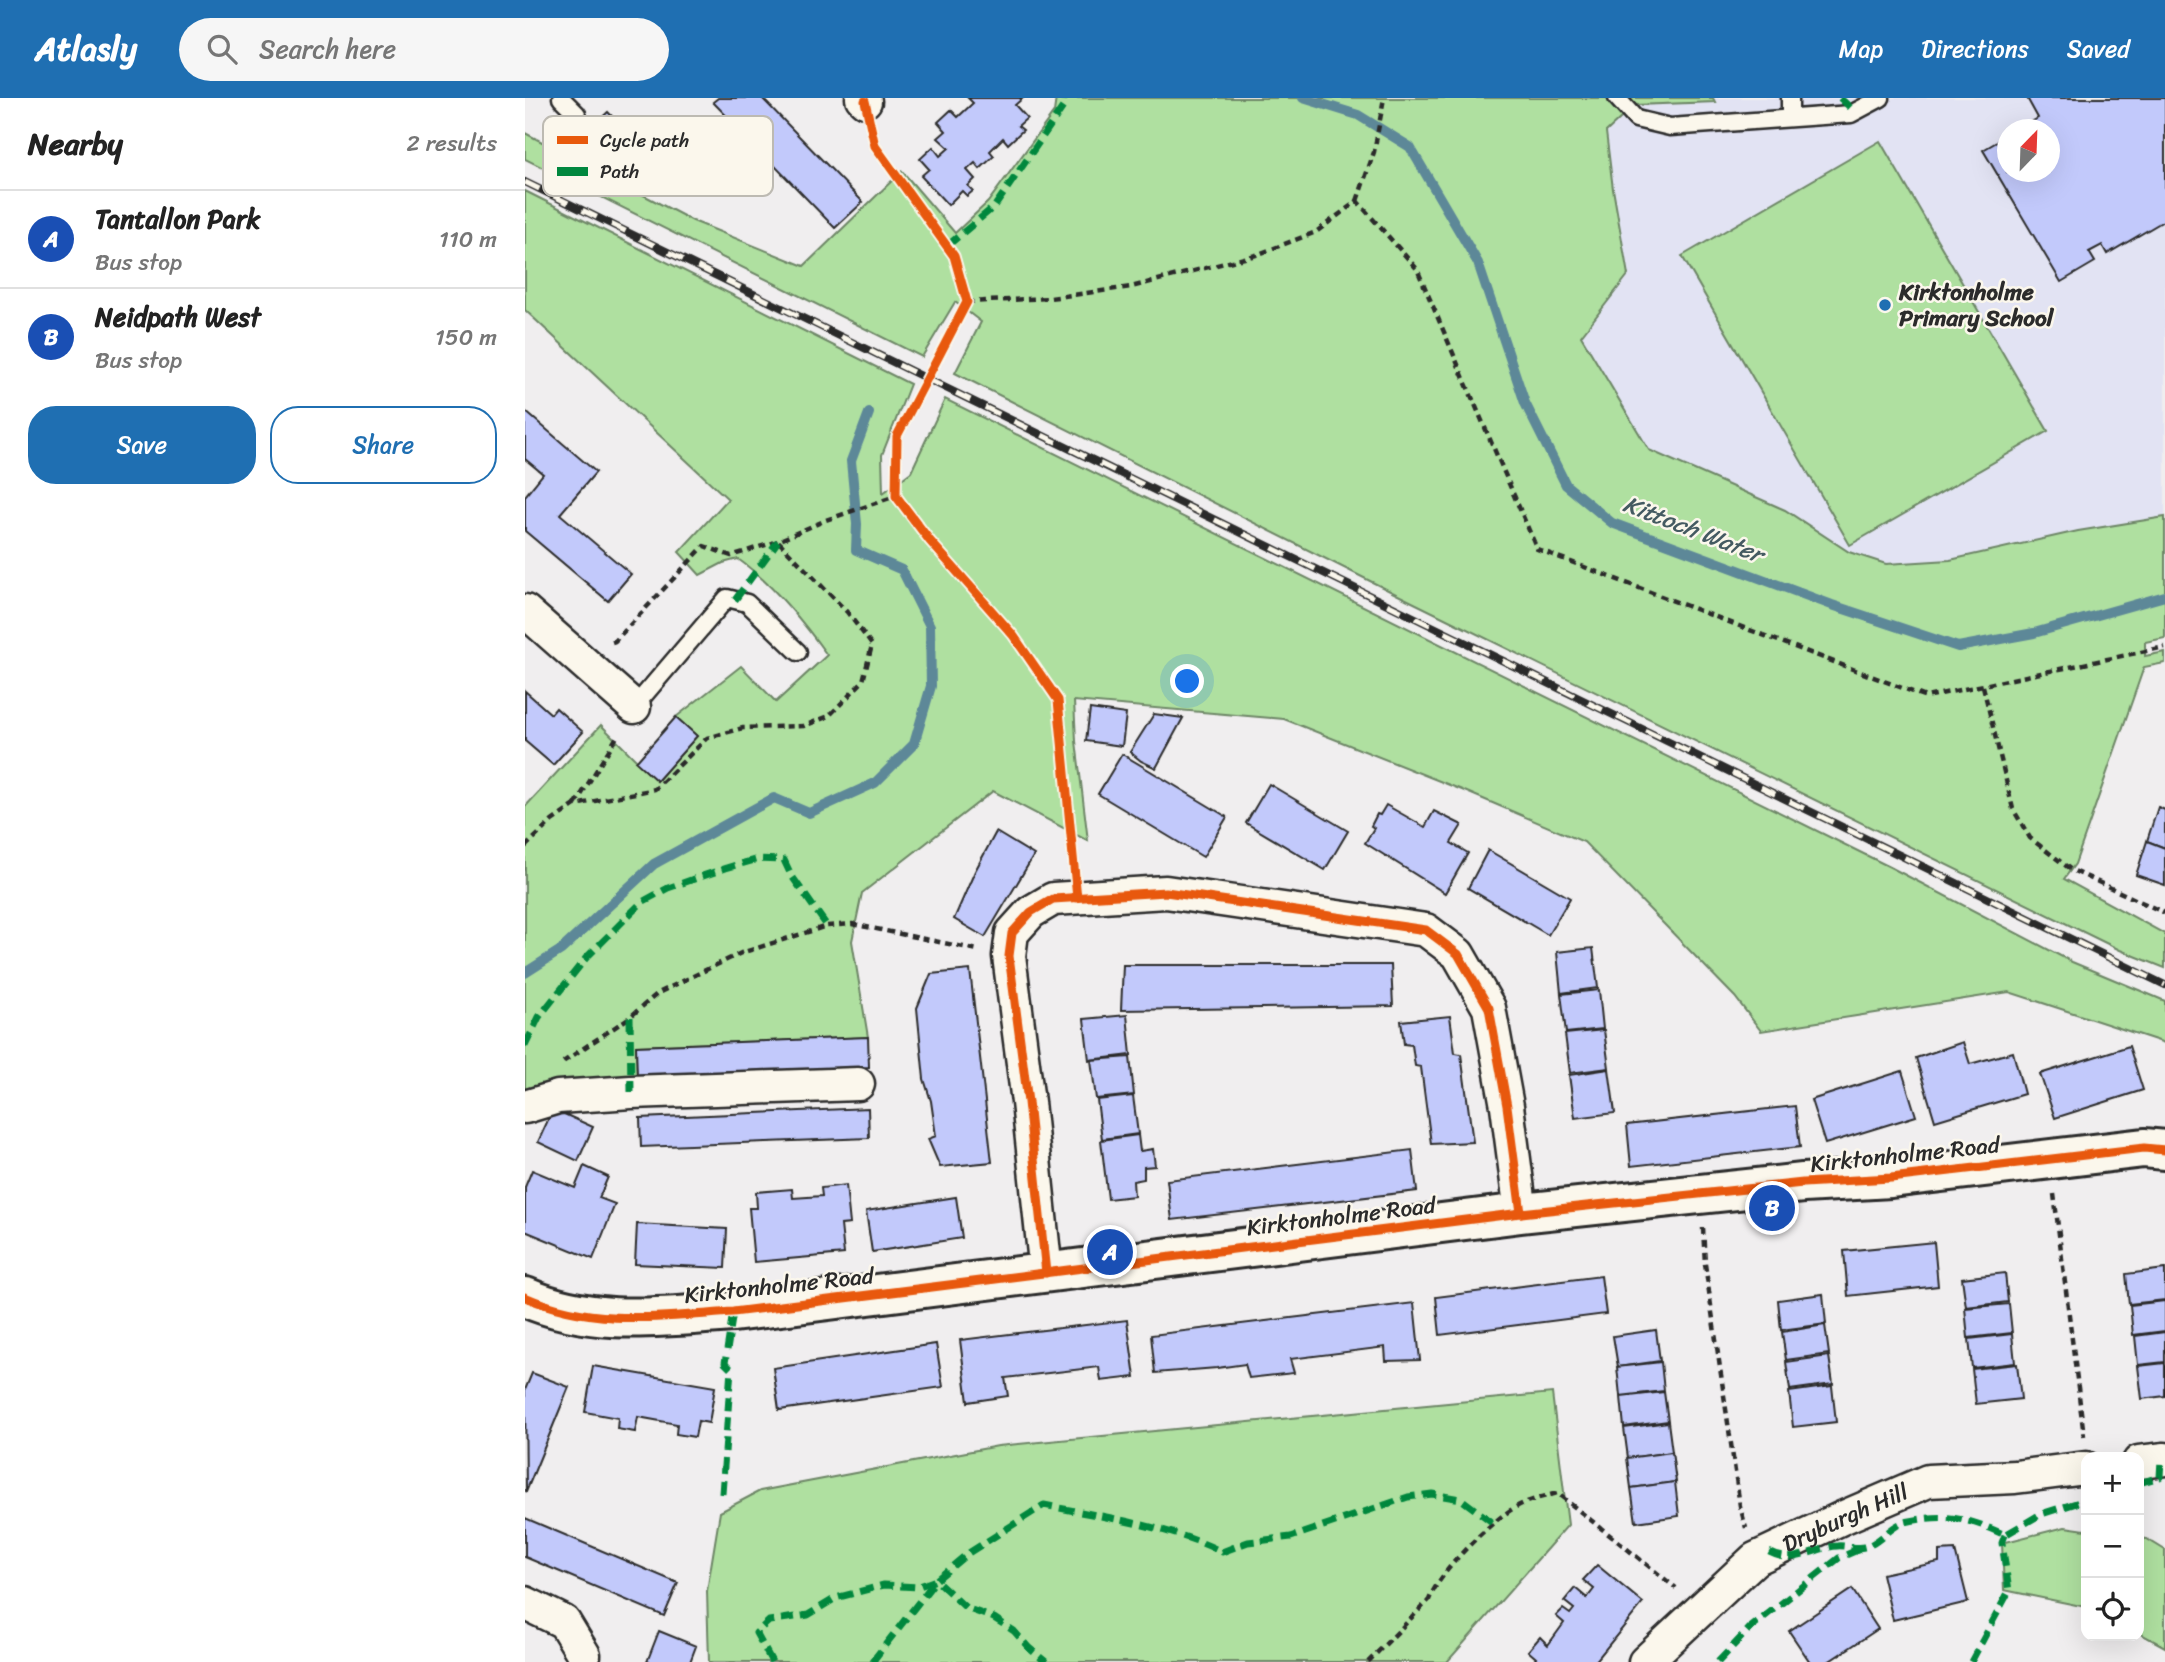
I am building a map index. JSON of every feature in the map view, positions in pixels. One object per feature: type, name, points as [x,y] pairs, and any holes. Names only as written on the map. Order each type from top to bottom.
[{"type":"street","points":[[525,611],[634,707]]},
{"type":"street","points":[[1046,1273],[1009,956],[1012,933],[1031,912],[1053,899],[1166,892],[1426,930],[1458,954],[1489,1008],[1507,1107],[1521,1213]]},
{"type":"street","points":[[525,1107],[558,1097],[631,1091],[858,1084]]},
{"type":"street","name":"Kirktonholme Road","points":[[525,1297],[572,1314],[609,1318],[733,1312],[1521,1213],[1804,1183],[1891,1178],[2144,1147],[2165,1150]]},
{"type":"street","name":"Dryburgh Hill","points":[[1645,1662],[1755,1559],[1842,1518],[1928,1481],[2015,1477],[2081,1457]]},
{"type":"street","points":[[2144,1461],[2165,1459]]},
{"type":"street","points":[[525,1603],[564,1622],[584,1655]]},
{"type":"lane","points":[[561,98],[577,114]]},
{"type":"lane","points":[[1617,98],[1636,119],[1670,127],[1851,114],[1881,98]]},
{"type":"lane","points":[[1790,98],[1790,117]]},
{"type":"lane","points":[[634,707],[727,598],[747,603],[797,652]]},
{"type":"path","points":[[967,302],[1050,298],[1131,287],[1256,256],[1316,232],[1357,201],[1374,152],[1384,98]]},
{"type":"path","points":[[1357,201],[1417,269],[1537,549],[1926,697],[2165,647]]},
{"type":"path","points":[[961,311],[967,302],[964,290]]},
{"type":"path","points":[[896,484],[896,496],[903,505]]},
{"type":"path","points":[[605,643],[615,641],[704,546],[731,556],[896,496]]},
{"type":"path","points":[[525,847],[552,821],[575,805],[655,789],[707,738],[743,728],[804,726],[829,716],[863,681],[871,645],[847,612],[778,541]]},
{"type":"path","points":[[1983,687],[2014,809],[2030,838],[2070,869],[2165,913]]},
{"type":"path","points":[[575,805],[634,707]]},
{"type":"path","points":[[555,1067],[630,1017],[658,993],[741,953],[827,926],[852,924],[1009,956]]},
{"type":"path","points":[[2050,1158],[2085,1452]]},
{"type":"path","points":[[1701,1196],[1705,1264],[1740,1506],[1755,1559]]},
{"type":"path","points":[[1368,1662],[1429,1600],[1433,1589],[1456,1560],[1492,1522],[1515,1507],[1557,1493],[1701,1608]]},
{"type":"shaded area","name":"Kirktonholme Primary School","points":[[1713,98],[2165,98],[2165,517],[2078,531],[1950,560],[1886,564],[1849,552],[1785,510],[1649,450],[1581,336],[1628,275],[1606,132],[1635,105],[1714,102]]},
{"type":"green space","points":[[1056,98],[1713,98],[1715,102],[1635,105],[1606,132],[1628,275],[1581,336],[1649,450],[1785,510],[1849,552],[1886,564],[1950,560],[2078,531],[2165,517],[2165,638],[2145,642],[2145,656],[2165,652],[2165,663],[2144,667],[2075,864],[2064,879],[2165,934],[2165,968],[2120,950],[1396,594],[955,373],[981,322],[955,302],[922,357],[599,196],[645,196],[693,221],[804,266],[902,171],[955,233],[988,202],[1054,112]]},
{"type":"green space","points":[[525,133],[543,142],[543,168],[525,159]]},
{"type":"green space","points":[[1880,141],[2048,431],[1850,545],[1682,256]]},
{"type":"green space","points":[[525,191],[910,384],[882,455],[883,493],[911,472],[945,399],[1890,867],[2072,962],[2165,1001],[2165,1043],[2009,992],[1761,1031],[1735,997],[1584,842],[1284,719],[1074,701],[1088,841],[993,791],[862,893],[852,941],[868,1037],[636,1046],[637,1086],[525,1093],[525,807],[601,725],[657,781],[697,736],[676,717],[741,666],[776,702],[827,655],[786,603],[738,559],[723,563],[700,575],[679,552],[728,499],[525,310]]},
{"type":"green space","points":[[1552,1393],[1568,1525],[1447,1662],[709,1662],[707,1591],[720,1512],[760,1491],[998,1446]]},
{"type":"green space","points":[[2065,1527],[2081,1529],[2081,1606],[2004,1590],[2002,1543]]},
{"type":"green space","points":[[2144,1539],[2165,1550],[2165,1647],[2144,1636]]},
{"type":"building","points":[[718,98],[762,98],[863,202],[835,228],[773,164],[773,116],[727,116],[713,102]]},
{"type":"building","points":[[968,98],[1023,98],[1015,105],[1027,118],[1018,126],[1023,130],[1008,144],[1003,138],[990,151],[994,156],[980,169],[975,163],[967,170],[975,179],[968,186],[973,191],[967,196],[962,191],[948,205],[921,176],[929,169],[920,159],[933,147],[940,156],[949,148],[938,138],[946,131],[938,122],[951,110],[958,117],[973,103]]},
{"type":"building","points":[[2027,98],[2165,98],[2165,220],[2107,254],[2102,245],[2089,252],[2095,262],[2061,282],[2002,182],[2060,182],[2060,119],[2038,118]]},
{"type":"building","points":[[1997,142],[1997,174],[1983,150]]},
{"type":"building","points":[[525,411],[596,472],[560,514],[631,574],[608,601],[525,531],[525,496],[543,474],[525,459]]},
{"type":"building","points":[[525,691],[551,714],[556,708],[583,732],[553,765],[525,741]]},
{"type":"building","points":[[1090,709],[1126,714],[1122,746],[1086,741]]},
{"type":"building","points":[[1154,714],[1183,718],[1156,768],[1130,752]]},
{"type":"building","points":[[676,717],[697,736],[657,781],[636,762]]},
{"type":"building","points":[[1122,754],[1227,817],[1203,857],[1098,794]]},
{"type":"building","points":[[1269,784],[1348,831],[1325,870],[1246,823]]},
{"type":"building","points":[[1386,805],[1425,827],[1434,811],[1462,825],[1451,843],[1468,853],[1445,893],[1365,843],[1374,828],[1371,826],[1377,814],[1380,815]]},
{"type":"building","points":[[2158,807],[2165,810],[2165,848],[2147,841]]},
{"type":"building","points":[[996,832],[1034,855],[985,937],[954,919]]},
{"type":"building","points":[[2147,841],[2165,848],[2165,885],[2136,875]]},
{"type":"building","points":[[1488,850],[1570,898],[1548,935],[1468,888]]},
{"type":"building","points":[[1593,948],[1598,988],[1561,993],[1557,952]]},
{"type":"building","points":[[1123,965],[1391,965],[1393,1006],[1121,1010]]},
{"type":"building","points":[[970,970],[992,1162],[940,1167],[928,1139],[936,1136],[931,1101],[924,1079],[917,1008],[931,974]]},
{"type":"building","points":[[1599,990],[1603,1029],[1566,1033],[1561,994]]},
{"type":"building","points":[[1127,1015],[1131,1055],[1089,1060],[1084,1019]]},
{"type":"building","points":[[1450,1016],[1455,1053],[1461,1054],[1473,1142],[1431,1144],[1421,1067],[1415,1066],[1412,1045],[1404,1044],[1401,1021]]},
{"type":"building","points":[[1604,1030],[1609,1068],[1570,1073],[1565,1034]]},
{"type":"building","points":[[868,1037],[869,1067],[637,1076],[636,1046]]},
{"type":"building","points":[[1963,1042],[1970,1064],[2013,1052],[2024,1094],[1935,1121],[1916,1058]]},
{"type":"building","points":[[2129,1046],[2143,1090],[2055,1118],[2040,1074]]},
{"type":"building","points":[[1130,1057],[1134,1095],[1096,1099],[1091,1060]]},
{"type":"building","points":[[1609,1069],[1615,1113],[1575,1118],[1569,1075]]},
{"type":"building","points":[[1902,1071],[1916,1116],[1825,1144],[1811,1100]]},
{"type":"building","points":[[1133,1096],[1138,1134],[1102,1139],[1097,1100]]},
{"type":"building","points":[[1795,1106],[1800,1147],[1631,1166],[1627,1125]]},
{"type":"building","points":[[868,1108],[869,1138],[641,1147],[640,1118]]},
{"type":"building","points":[[553,1109],[593,1127],[578,1161],[538,1142]]},
{"type":"building","points":[[1138,1135],[1140,1151],[1153,1149],[1155,1166],[1144,1167],[1144,1179],[1133,1181],[1134,1196],[1108,1199],[1101,1140]]},
{"type":"building","points":[[1412,1150],[1417,1191],[1172,1220],[1167,1180]]},
{"type":"building","points":[[584,1166],[608,1177],[599,1198],[615,1204],[593,1259],[525,1231],[525,1187],[532,1170],[575,1188]]},
{"type":"building","points":[[846,1185],[850,1224],[841,1225],[844,1254],[754,1262],[749,1208],[757,1208],[756,1192],[792,1189],[793,1198],[822,1196],[821,1188]]},
{"type":"building","points":[[956,1197],[962,1238],[872,1252],[866,1211]]},
{"type":"building","points":[[637,1224],[727,1229],[725,1268],[635,1264]]},
{"type":"building","points":[[1934,1242],[1938,1286],[1848,1296],[1844,1251]]},
{"type":"building","points":[[2165,1269],[2165,1300],[2129,1304],[2126,1274]]},
{"type":"building","points":[[2005,1273],[2008,1302],[1966,1307],[1962,1278]]},
{"type":"building","points":[[1601,1276],[1606,1314],[1440,1335],[1436,1297]]},
{"type":"building","points":[[1823,1294],[1826,1324],[1781,1330],[1778,1300]]},
{"type":"building","points":[[2165,1301],[2165,1331],[2133,1335],[2130,1305]]},
{"type":"building","points":[[1414,1303],[1420,1360],[1386,1361],[1385,1347],[1290,1359],[1294,1373],[1249,1378],[1245,1364],[1155,1373],[1151,1335]]},
{"type":"building","points":[[2009,1304],[2012,1333],[1968,1338],[1965,1308]]},
{"type":"building","points":[[1127,1320],[1135,1377],[1101,1381],[1099,1367],[1005,1378],[1008,1396],[968,1402],[960,1340]]},
{"type":"building","points":[[1825,1325],[1829,1354],[1786,1360],[1782,1332]]},
{"type":"building","points":[[1656,1330],[1660,1361],[1618,1367],[1613,1336]]},
{"type":"building","points":[[2165,1332],[2165,1362],[2138,1365],[2135,1336]]},
{"type":"building","points":[[2012,1334],[2015,1363],[1972,1368],[1969,1339]]},
{"type":"building","points":[[936,1344],[943,1387],[779,1410],[773,1368]]},
{"type":"building","points":[[1829,1356],[1833,1384],[1790,1390],[1786,1362]]},
{"type":"building","points":[[1661,1362],[1664,1391],[1620,1396],[1617,1367]]},
{"type":"building","points":[[2165,1363],[2165,1396],[2142,1399],[2138,1366]]},
{"type":"building","points":[[2017,1364],[2021,1399],[1976,1404],[1972,1369]]},
{"type":"building","points":[[593,1366],[715,1387],[709,1423],[698,1421],[695,1437],[676,1434],[677,1424],[638,1417],[635,1432],[617,1429],[618,1418],[585,1412]]},
{"type":"building","points":[[532,1373],[569,1387],[526,1492],[525,1390]]},
{"type":"building","points":[[1832,1386],[1836,1422],[1793,1427],[1789,1392]]},
{"type":"building","points":[[1664,1392],[1668,1421],[1624,1427],[1621,1397]]},
{"type":"building","points":[[1668,1422],[1672,1452],[1628,1458],[1624,1428]]},
{"type":"building","points":[[1672,1452],[1676,1482],[1631,1488],[1627,1458]]},
{"type":"building","points":[[1675,1482],[1679,1516],[1636,1522],[1631,1488]]},
{"type":"building","points":[[525,1518],[678,1583],[664,1616],[525,1557]]},
{"type":"building","points":[[1955,1550],[1968,1602],[1893,1620],[1882,1574],[1939,1562],[1939,1551]]},
{"type":"building","points":[[1597,1565],[1643,1603],[1595,1662],[1533,1662],[1536,1658],[1528,1651],[1540,1637],[1548,1645],[1564,1623],[1556,1616],[1563,1609],[1570,1614],[1574,1609],[1564,1601],[1575,1588],[1587,1598],[1594,1589],[1583,1580]]},
{"type":"building","points":[[1852,1589],[1878,1629],[1828,1662],[1810,1662],[1789,1631]]},
{"type":"building","points":[[659,1631],[696,1646],[690,1662],[647,1662]]},
{"type":"waterway","name":"Kittoch Water","points":[[1303,98],[1358,115],[1410,147],[1478,263],[1525,403],[1566,485],[1612,523],[1832,605],[1958,647],[2034,633],[2165,596]]},
{"type":"waterway","points":[[525,973],[561,950],[654,864],[774,798],[809,813],[875,783],[914,744],[931,686],[930,626],[902,570],[856,550],[857,524],[851,461],[869,413]]},
{"type":"railway","points":[[525,182],[543,191]]},
{"type":"railway","points":[[554,196],[2165,985]]},
{"type":"marked path","points":[[947,246],[995,206],[1063,107],[1064,98]]},
{"type":"marked path","points":[[1840,98],[1855,112]]},
{"type":"marked path","points":[[735,600],[778,541]]},
{"type":"marked path","points":[[525,1046],[539,1017],[586,958],[642,902],[668,888],[758,859],[784,860],[791,875],[827,926]]},
{"type":"marked path","points":[[630,1017],[631,1092]]},
{"type":"marked path","points":[[722,1494],[731,1369],[725,1363],[733,1312]]},
{"type":"marked path","points":[[2144,1482],[2160,1477],[2161,1459]]},
{"type":"marked path","points":[[872,1662],[936,1580],[967,1554],[1044,1505],[1159,1529],[1222,1552],[1248,1542],[1291,1537],[1408,1497],[1432,1494],[1461,1499],[1492,1522]]},
{"type":"marked path","points":[[1769,1552],[1779,1556],[1796,1557],[1828,1547],[1864,1547],[1900,1524],[1933,1518],[1968,1521],[2005,1535],[2041,1514],[2081,1502]]},
{"type":"marked path","points":[[1971,1662],[2009,1591],[2002,1543],[2005,1535]]},
{"type":"marked path","points":[[1718,1662],[1750,1628],[1839,1558],[1860,1549]]},
{"type":"marked path","points":[[772,1662],[756,1633],[769,1621],[808,1615],[836,1598],[884,1585],[917,1587],[936,1580],[966,1608],[994,1618],[1014,1631],[1046,1662]]},
{"type":"cycle path","points":[[865,101],[875,146],[954,256],[967,302],[897,436],[896,496],[930,541],[1013,635],[1058,700],[1077,898]]},
{"type":"cycle path","points":[[1046,1273],[1009,956],[1012,933],[1031,912],[1053,899],[1166,892],[1426,930],[1458,954],[1489,1008],[1507,1106],[1521,1213]]},
{"type":"cycle path","points":[[525,1297],[576,1313],[627,1318],[733,1312],[1521,1213],[1803,1183],[1891,1178],[2144,1148],[2165,1150]]},
{"type":"place","name":"Kirktonholme Primary School","points":[[1885,305]]},
{"type":"place","name":"Neidpath West","points":[[1772,1208]]},
{"type":"place","name":"Tantallon Park","points":[[1110,1252]]}]
